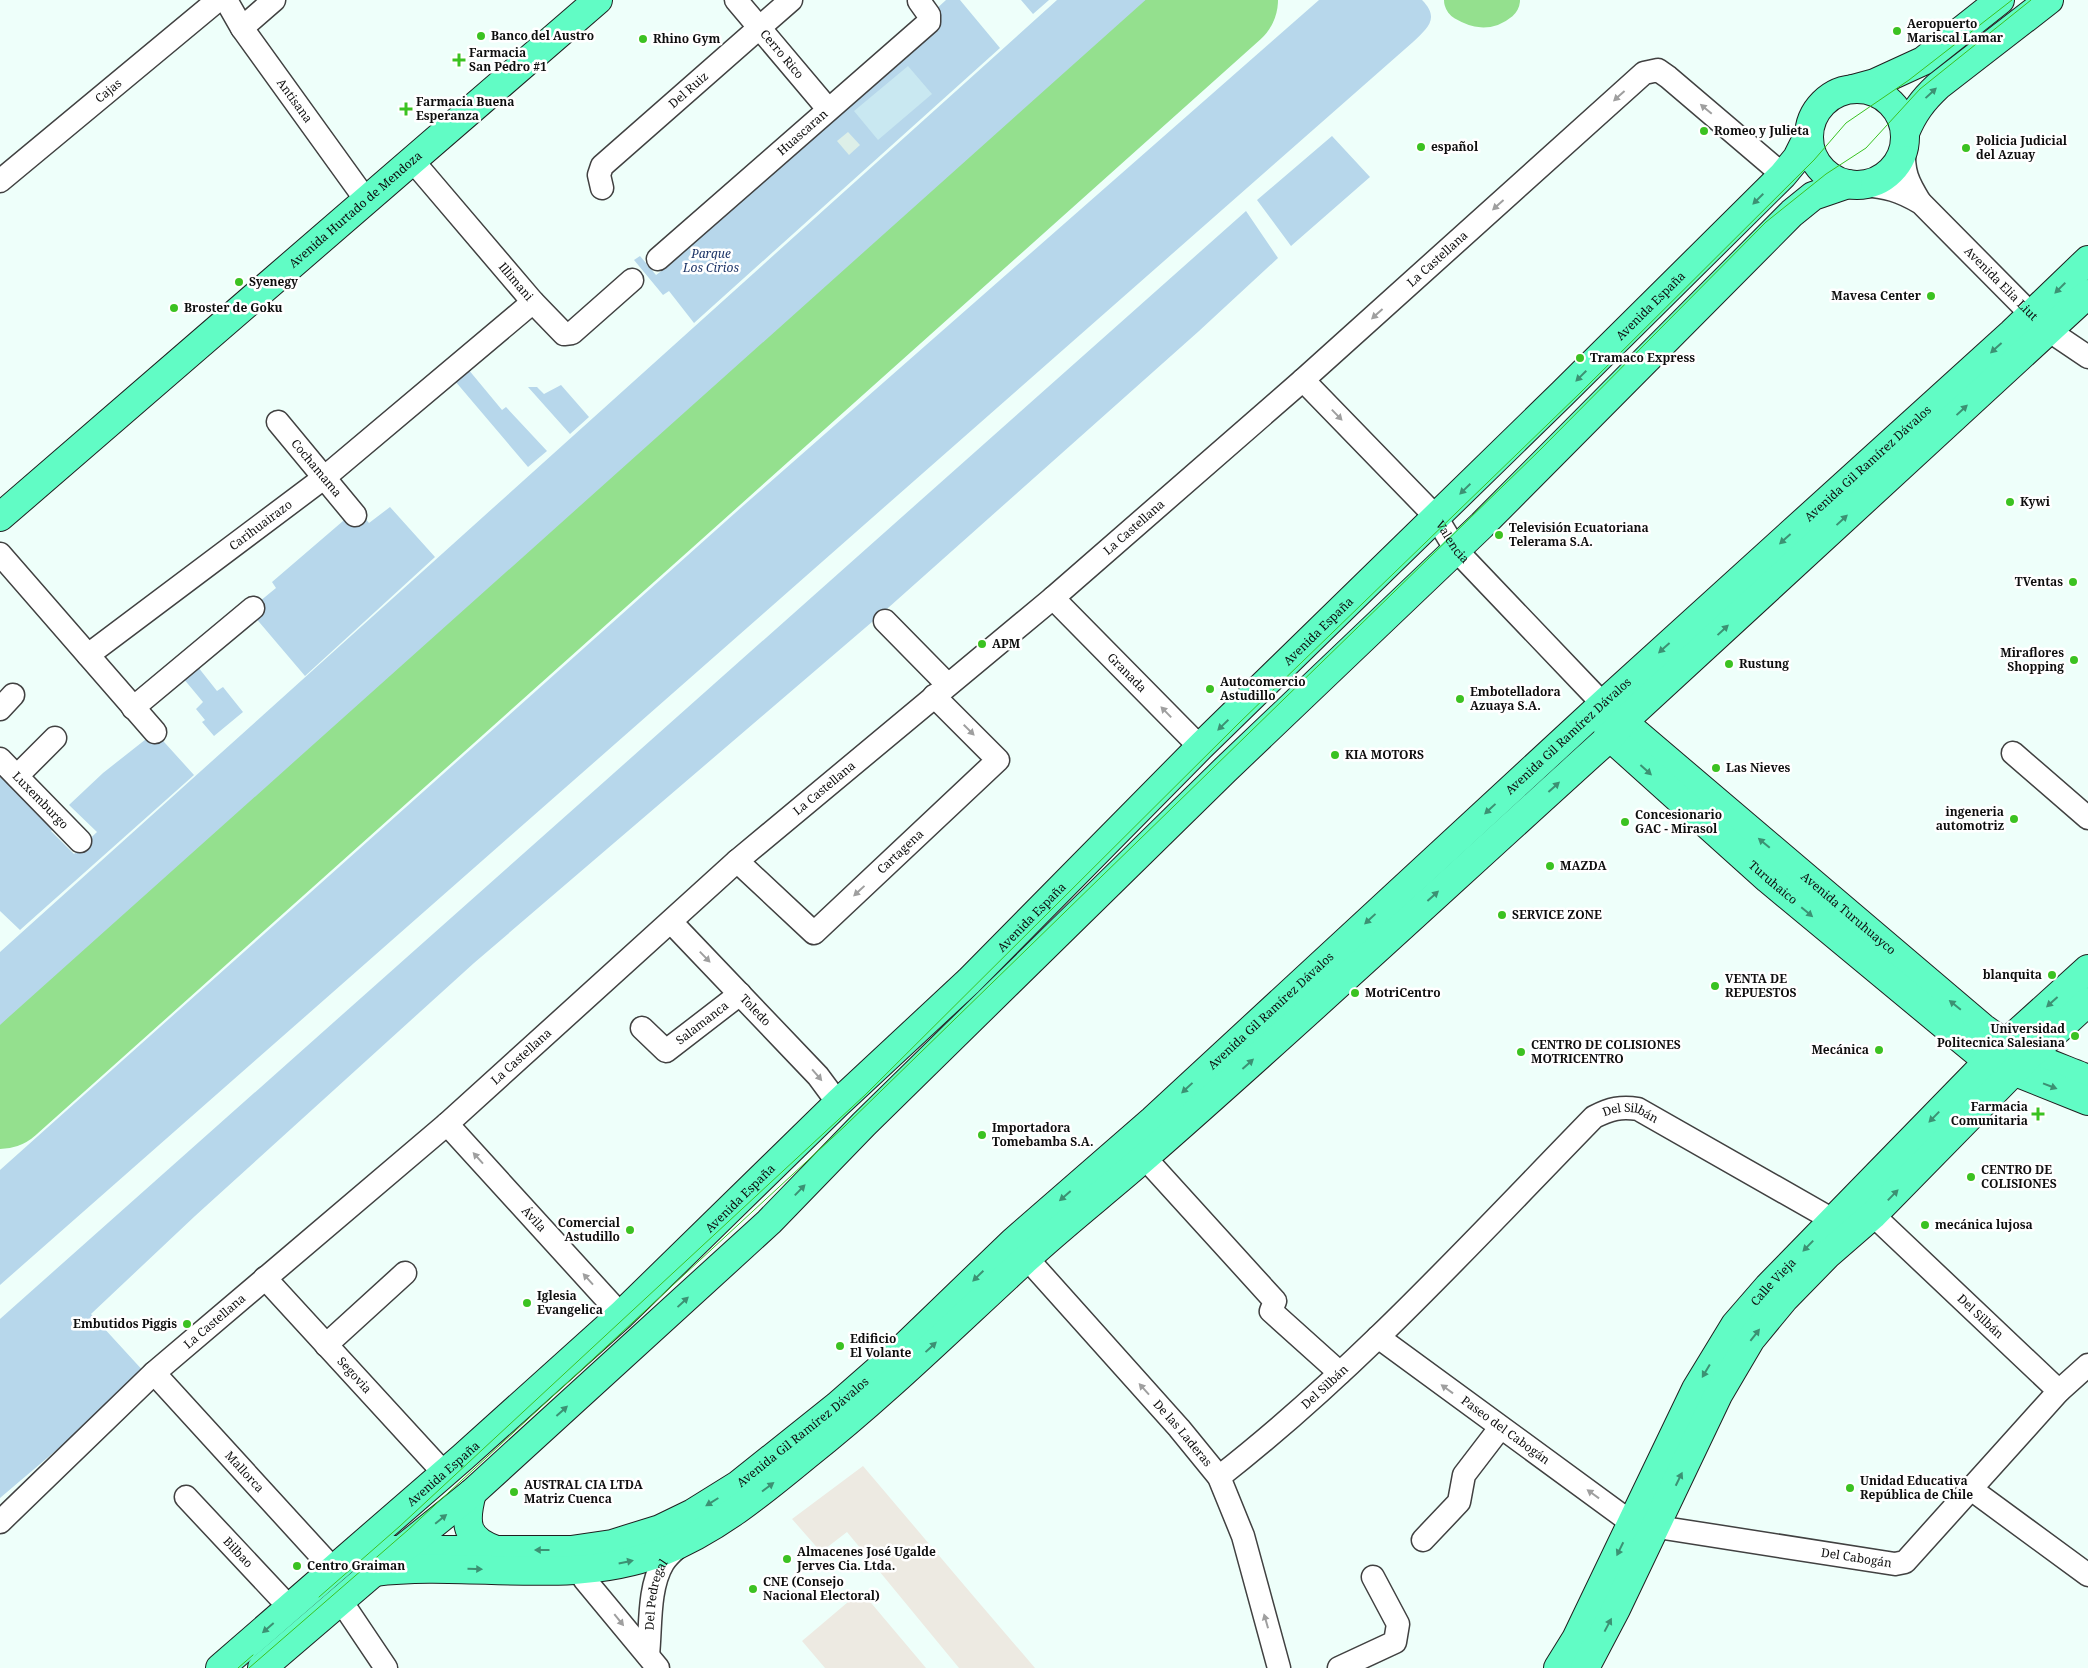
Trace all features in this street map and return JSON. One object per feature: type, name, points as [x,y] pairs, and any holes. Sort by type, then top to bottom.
[{"type":"main road","name":"Avenida Hurtado de Mendoza","points":[[0,517],[598,0]]},
{"type":"main road","points":[[1855,185],[1826,174],[1814,160],[1810,148],[1809,134],[1812,119],[1820,106],[1831,97],[1875,83],[1923,61],[2000,0]]},
{"type":"main road","points":[[262,1668],[374,1572],[472,1493],[769,1222],[864,1124],[1110,883],[1456,550],[1589,419],[1792,213],[1813,196],[1877,181],[1889,172],[1899,161],[1911,117],[1922,102],[1933,91],[2049,0]]},
{"type":"main road","points":[[1845,91],[1859,89],[1884,96],[1898,112],[1905,140]]},
{"type":"main road","name":"Avenida España","points":[[220,1668],[357,1550],[621,1315],[838,1103],[969,981],[1200,747],[1783,175],[1797,158],[1809,134]]},
{"type":"main road","name":"Avenida Gil Ramírez Dávalos","points":[[1020,1250],[1145,1158],[2040,322],[2088,260]]},
{"type":"main road","name":"Avenida Gil Ramírez Dávalos","points":[[2040,322],[2088,294]]},
{"type":"main road","name":"Avenida Gil Ramírez Dávalos","points":[[357,1550],[496,1550],[574,1559],[637,1538],[693,1513],[738,1485],[894,1369],[1020,1250],[1153,1120],[1612,721]]},
{"type":"main road","name":"Avenida Turuhuayco","points":[[1612,721],[1776,870],[1939,993],[1996,1053],[2021,1064],[2088,1101]]},
{"type":"main road","name":"Calle Vieja","points":[[1585,1668],[1616,1609],[1644,1525],[1696,1389],[1735,1325],[1768,1286],[1996,1053],[2088,969]]},
{"type":"main road","name":"Calle Vieja","points":[[1558,1668],[1644,1525],[1751,1339],[1784,1299],[1827,1255],[1873,1215],[2021,1064],[2088,1002]]},
{"type":"main road","name":"Avenida Turuhuayco","points":[[2021,1064],[2088,1079]]},
{"type":"main road","name":"Avenida Gil Ramírez Dávalos","points":[[374,1572],[574,1559],[636,1560],[682,1543],[717,1524],[850,1422],[894,1369]]},
{"type":"main road","points":[[472,1493],[467,1515],[468,1528],[480,1544],[496,1550]]},
{"type":"street","name":"Cajas","points":[[0,181],[218,0]]},
{"type":"street","name":"Antisana","points":[[226,0],[242,28],[366,200]]},
{"type":"street","points":[[242,28],[274,0]]},
{"type":"street","name":"Cerro Rico","points":[[736,0],[828,109]]},
{"type":"street","name":"Del Ruiz","points":[[602,188],[599,175],[602,166],[792,0]]},
{"type":"street","name":"Huascaran","points":[[658,260],[929,22],[929,15],[919,1]]},
{"type":"street","name":"La Castellana","points":[[0,1522],[154,1373],[447,1124],[737,861],[1053,598],[1303,380],[1644,73],[1658,70],[1783,175]]},
{"type":"street","name":"Avenida Elia Liut","points":[[1905,140],[1904,166],[1907,181],[1921,203],[2040,322],[2088,357]]},
{"type":"street","name":"Illimani","points":[[412,160],[533,302],[562,333],[568,335],[632,280]]},
{"type":"street","name":"Avenida Elia Liut","points":[[1855,185],[1887,187],[1902,192],[1921,203]]},
{"type":"street","name":"Carihuairazo","points":[[88,655],[325,477],[533,302]]},
{"type":"street","name":"Valencia","points":[[1303,380],[1436,517],[1456,550],[1612,721]]},
{"type":"street","name":"Cochamama","points":[[278,422],[355,515]]},
{"type":"street","points":[[0,554],[154,732]]},
{"type":"street","name":"Granada","points":[[1053,598],[1200,747]]},
{"type":"street","points":[[133,708],[253,608]]},
{"type":"street","points":[[885,621],[941,690]]},
{"type":"street","name":"Cartagena","points":[[737,861],[814,933],[998,760],[941,690]]},
{"type":"street","points":[[17,776],[55,738]]},
{"type":"street","points":[[2013,753],[2088,818]]},
{"type":"street","name":"Luxemburgo","points":[[0,759],[80,841]]},
{"type":"street","name":"Toledo","points":[[671,922],[818,1076],[838,1103]]},
{"type":"street","name":"Salamanca","points":[[642,1028],[666,1051],[740,994]]},
{"type":"street","name":"Del Silbán","points":[[1219,1477],[1340,1373],[1378,1337],[1594,1117],[1608,1110],[1623,1106],[1638,1109],[1834,1220]]},
{"type":"street","name":"Ávila","points":[[447,1124],[621,1315]]},
{"type":"street","points":[[1145,1158],[1275,1301],[1271,1311],[1340,1373]]},
{"type":"street","points":[[1834,1220],[1843,1220],[1863,1214],[1873,1215]]},
{"type":"street","name":"Del Silbán","points":[[1873,1215],[2059,1391]]},
{"type":"street","name":"De las Laderas","points":[[1020,1250],[1179,1428],[1219,1477],[1243,1536],[1279,1668]]},
{"type":"street","points":[[326,1345],[405,1273]]},
{"type":"street","name":"Segovia","points":[[265,1278],[444,1473]]},
{"type":"street","name":"Paseo del Cabogán","points":[[1378,1337],[1500,1428],[1644,1525]]},
{"type":"street","name":"Del Cabogán","points":[[1644,1525],[1900,1564],[2059,1391],[2088,1365]]},
{"type":"street","name":"Mallorca","points":[[154,1373],[334,1570]]},
{"type":"street","points":[[1423,1540],[1459,1502],[1464,1475],[1500,1428]]},
{"type":"street","points":[[1971,1488],[2088,1575]]},
{"type":"street","name":"Bilbao","points":[[186,1497],[290,1608]]},
{"type":"street","name":"Del Pedregal","points":[[653,1662],[653,1598],[659,1574],[668,1556],[682,1543]]},
{"type":"street","name":"Del Pedregal","points":[[574,1559],[596,1594],[653,1662]]},
{"type":"street","points":[[1339,1668],[1395,1642],[1398,1624],[1373,1577]]},
{"type":"street","points":[[341,1601],[386,1668]]},
{"type":"shaded area","points":[[908,66],[932,94],[878,140],[854,111]]},
{"type":"shaded area","points":[[848,132],[860,145],[849,155],[837,141]]},
{"type":"shaded area","points":[[863,1466],[1035,1668],[959,1668],[847,1532],[821,1552],[792,1519]]},
{"type":"shaded area","points":[[861,1591],[926,1668],[825,1668],[802,1641]]},
{"type":"green space","name":"Parque Los Cirios","points":[[946,0],[960,0],[1000,48],[694,323],[669,291],[663,295],[634,260],[640,256],[656,275],[671,264],[670,253]]},
{"type":"green space","points":[[1021,0],[1049,0],[1033,14]]},
{"type":"green space","points":[[1057,0],[1153,0],[0,1032],[0,952]]},
{"type":"green space","points":[[1319,0],[1422,0],[1430,12],[1431,18],[1427,27],[1413,42],[0,1285],[0,1170],[744,505]]},
{"type":"green space","points":[[1332,136],[1370,177],[1291,246],[1257,200]]},
{"type":"green space","points":[[1246,211],[1278,258],[1199,331],[879,616],[474,963],[195,1216],[91,1314],[146,1374],[0,1498],[0,1319]]},
{"type":"green space","points":[[468,369],[502,410],[506,407],[547,451],[528,467],[455,381]]},
{"type":"green space","points":[[561,385],[589,417],[570,434],[528,387],[537,387],[544,394]]},
{"type":"green space","points":[[390,507],[435,557],[305,676],[249,610],[276,588],[272,582],[357,509],[369,523]]},
{"type":"green space","points":[[198,667],[217,691],[223,687],[243,712],[214,736],[202,722],[205,720],[196,709],[203,702],[183,678]]},
{"type":"green space","points":[[155,732],[194,775],[20,930],[0,911],[0,772],[56,826],[51,831],[74,854],[97,832],[69,805],[103,773]]},
{"type":"taxiway","points":[[1465,0],[1482,6],[1490,5],[1499,0]]},
{"type":"runway","points":[[0,1096],[1225,0]]},
{"type":"tram line","points":[[319,1597],[400,1526],[865,1095],[1239,723],[1579,394],[1814,160],[1846,123],[1909,80],[2012,0]]},
{"type":"tram line","points":[[249,1668],[408,1530],[845,1126],[1540,450],[1766,222],[1826,174],[1866,148],[1920,89],[2031,0]]},
{"type":"tram line","points":[[238,1668],[253,1655]]},
{"type":"place","name":"Aeropuerto Mariscal Lamar","points":[[1897,31]]},
{"type":"place","name":"Banco del Austro","points":[[481,36]]},
{"type":"place","name":"Rhino Gym","points":[[643,39]]},
{"type":"place","name":"Farmacia San Pedro #1","points":[[459,60]]},
{"type":"place","name":"Farmacia Buena Esperanza","points":[[406,109]]},
{"type":"place","name":"Romeo y Julieta","points":[[1704,131]]},
{"type":"place","name":"español","points":[[1421,147]]},
{"type":"place","name":"Policia Judicial del Azuay","points":[[1966,148]]},
{"type":"place","name":"Syenegy","points":[[239,282]]},
{"type":"place","name":"Mavesa Center","points":[[1931,296]]},
{"type":"place","name":"Broster de Goku","points":[[174,308]]},
{"type":"place","name":"Tramaco Express","points":[[1580,358]]},
{"type":"place","name":"Kywi","points":[[2010,502]]},
{"type":"place","name":"Televisión Ecuatoriana Telerama S.A.","points":[[1499,535]]},
{"type":"place","name":"TVentas","points":[[2073,582]]},
{"type":"place","name":"APM","points":[[982,644]]},
{"type":"place","name":"Miraflores Shopping","points":[[2074,660]]},
{"type":"place","name":"Rustung","points":[[1729,664]]},
{"type":"place","name":"Autocomercio Astudillo","points":[[1210,689]]},
{"type":"place","name":"Embotelladora Azuaya S.A.","points":[[1460,699]]},
{"type":"place","name":"KIA MOTORS","points":[[1335,755]]},
{"type":"place","name":"Las Nieves","points":[[1716,768]]},
{"type":"place","name":"ingeneria automotriz","points":[[2014,819]]},
{"type":"place","name":"Concesionario GAC - Mirasol","points":[[1625,822]]},
{"type":"place","name":"MAZDA","points":[[1550,866]]},
{"type":"place","name":"SERVICE ZONE","points":[[1502,915]]},
{"type":"place","name":"blanquita","points":[[2052,975]]},
{"type":"place","name":"VENTA DE REPUESTOS","points":[[1715,986]]},
{"type":"place","name":"MotriCentro","points":[[1355,993]]},
{"type":"place","name":"Universidad Politecnica Salesiana","points":[[2075,1036]]},
{"type":"place","name":"Mecánica","points":[[1879,1050]]},
{"type":"place","name":"CENTRO DE COLISIONES MOTRICENTRO","points":[[1521,1052]]},
{"type":"place","name":"Farmacia Comunitaria","points":[[2038,1114]]},
{"type":"place","name":"Importadora Tomebamba S.A.","points":[[982,1135]]},
{"type":"place","name":"CENTRO DE COLISIONES","points":[[1971,1177]]},
{"type":"place","name":"mecánica lujosa","points":[[1925,1225]]},
{"type":"place","name":"Comercial Astudillo","points":[[630,1230]]},
{"type":"place","name":"Iglesia Evangelica","points":[[527,1303]]},
{"type":"place","name":"Embutidos Piggis","points":[[187,1324]]},
{"type":"place","name":"Edificio El Volante","points":[[840,1346]]},
{"type":"place","name":"Unidad Educativa República de Chile","points":[[1850,1488]]},
{"type":"place","name":"AUSTRAL CIA LTDA Matriz Cuenca","points":[[514,1492]]},
{"type":"place","name":"Almacenes José Ugalde Jerves Cia. Ltda.","points":[[787,1559]]},
{"type":"place","name":"Centro Graiman","points":[[297,1566]]},
{"type":"place","name":"CNE (Consejo Nacional Electoral)","points":[[753,1589]]}]
